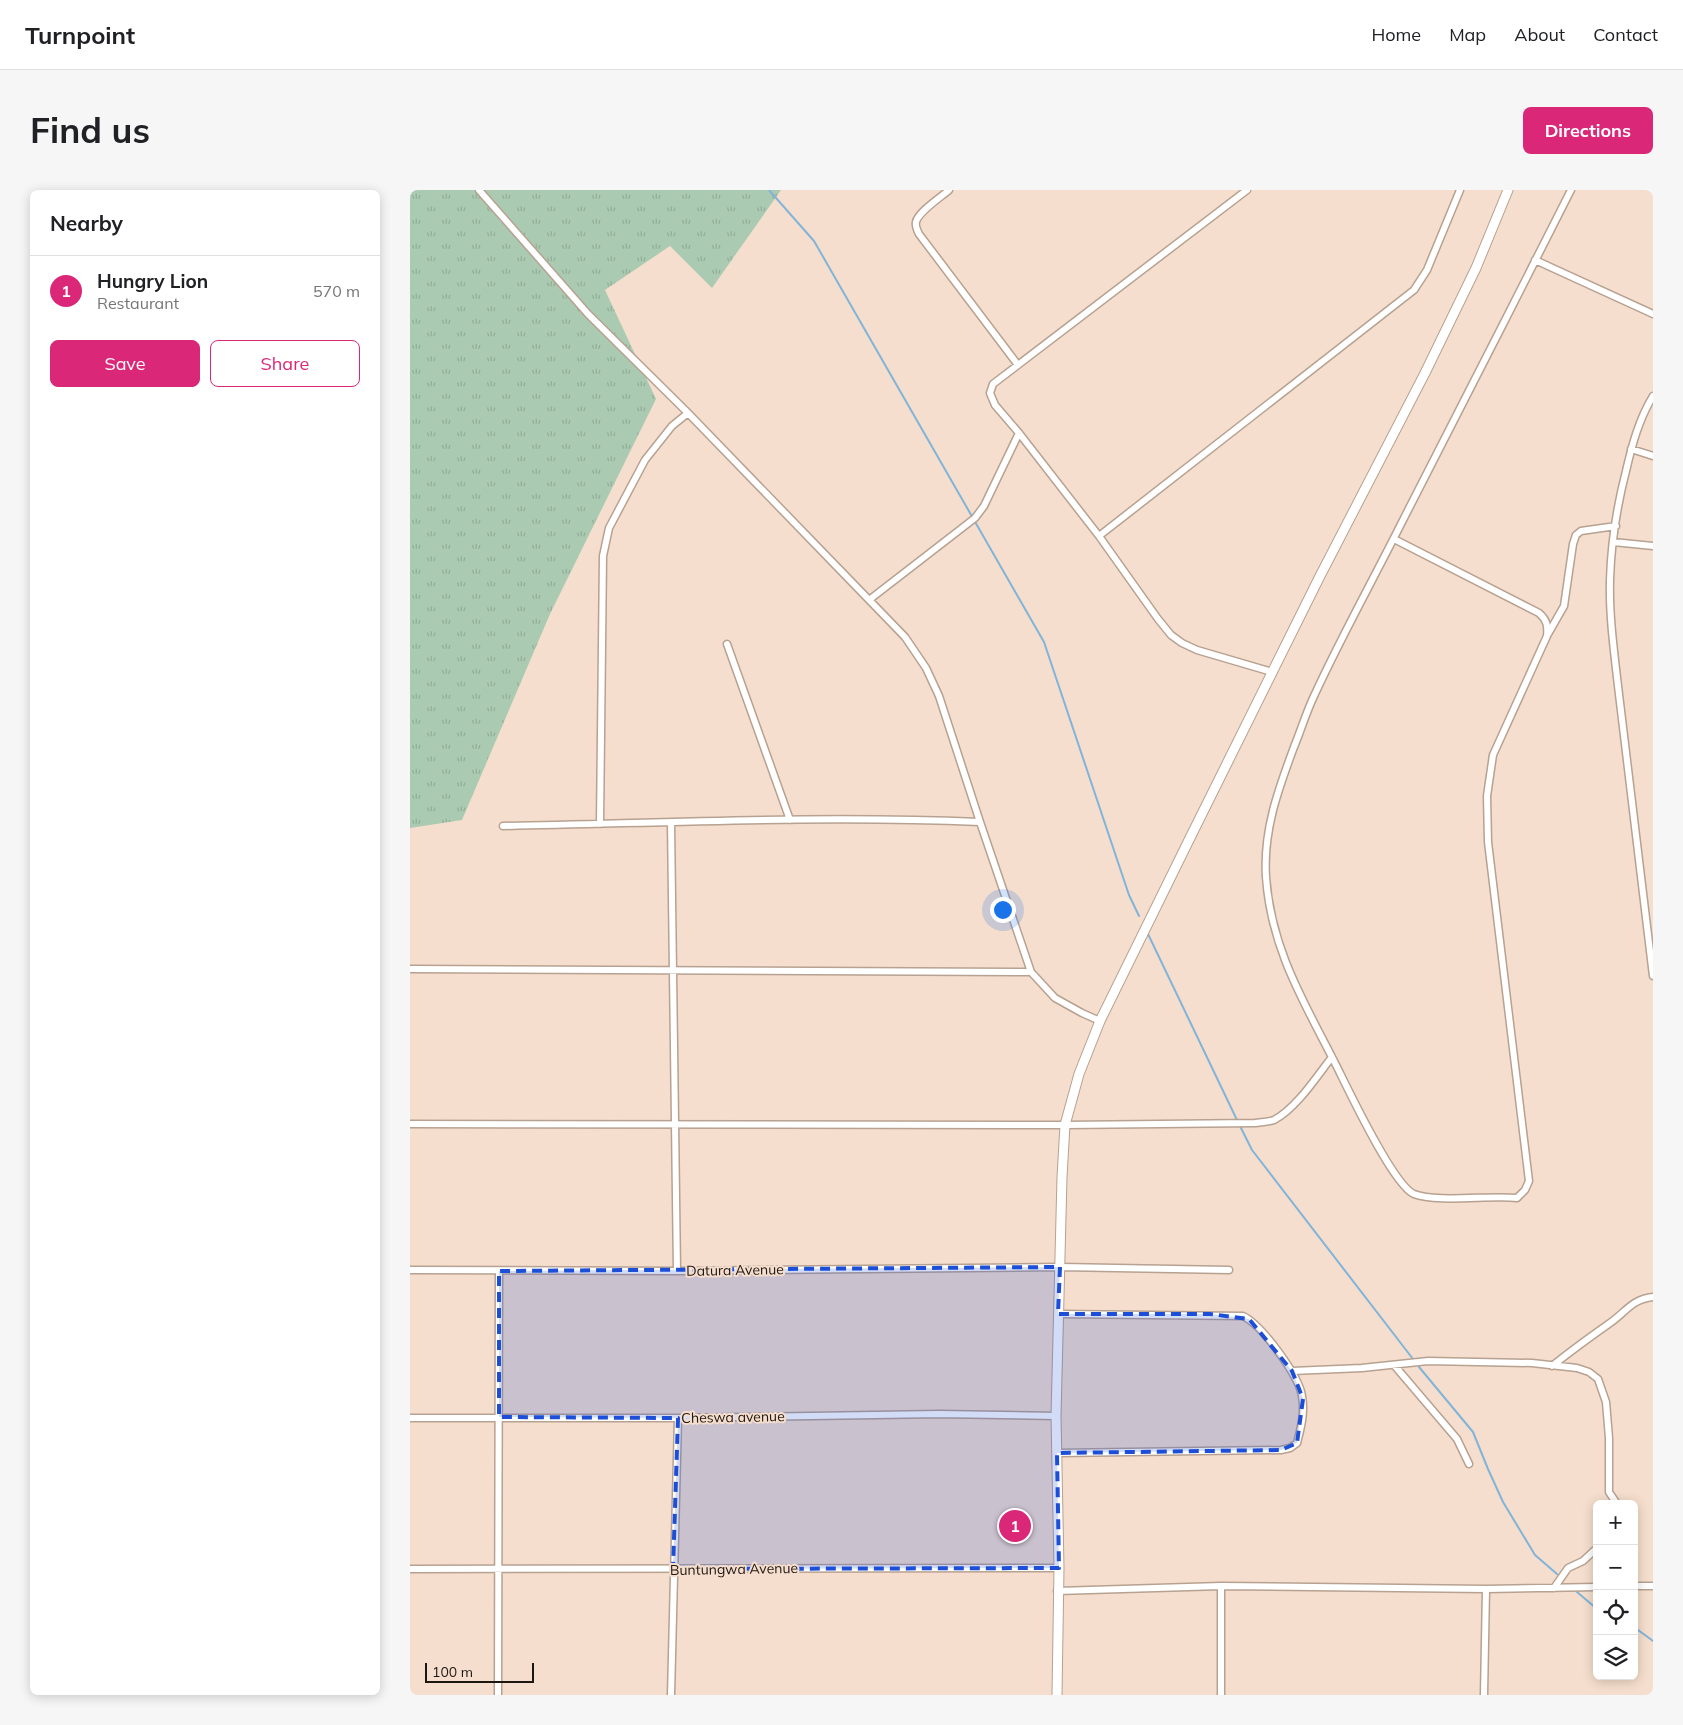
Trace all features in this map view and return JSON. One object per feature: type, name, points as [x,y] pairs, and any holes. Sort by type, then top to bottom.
[{"type":"main road","points":[[1058,1695],[1057,1591],[1059,1568],[1056,1416],[1062,1177],[1065,1125],[1079,1074],[1100,1020],[1272,672],[1425,373],[1476,268],[1508,190]]},
{"type":"street","points":[[479,190],[588,314],[688,413],[905,637],[926,668],[939,696],[1031,972],[1055,998],[1082,1013],[1100,1020]]},
{"type":"street","points":[[949,190],[919,215],[916,227],[919,234],[1018,365]]},
{"type":"street","points":[[1247,190],[993,384],[990,392],[995,405],[1099,536],[1171,635],[1197,650],[1272,672]]},
{"type":"street","points":[[1099,536],[1414,290],[1427,270],[1460,190]]},
{"type":"street","points":[[1571,190],[1313,698],[1278,791],[1269,827],[1266,877],[1272,922],[1282,955],[1297,989],[1388,1164],[1410,1193],[1438,1198],[1517,1198],[1525,1190],[1529,1181],[1488,842],[1487,796],[1493,755],[1547,636],[1564,606],[1576,535],[1581,531],[1616,526]]},
{"type":"street","points":[[1535,260],[1653,314]]},
{"type":"street","points":[[1653,396],[1639,424],[1631,449],[1621,492],[1613,542],[1610,580],[1614,642],[1653,976]]},
{"type":"street","points":[[600,824],[603,556],[610,528],[645,460],[672,426],[688,413]]},
{"type":"street","points":[[869,600],[975,518],[984,506],[1019,433]]},
{"type":"street","points":[[1631,449],[1653,456]]},
{"type":"street","points":[[1394,539],[1539,613],[1547,622],[1547,636]]},
{"type":"street","points":[[1613,542],[1653,546]]},
{"type":"street","points":[[727,644],[790,820]]},
{"type":"street","points":[[503,826],[790,820],[980,822]]},
{"type":"street","points":[[671,823],[677,1271]]},
{"type":"street","points":[[410,969],[1031,972]]},
{"type":"street","points":[[410,1124],[1244,1124],[1269,1122],[1280,1116],[1294,1104],[1332,1057]]},
{"type":"street","name":"Datura Avenue","points":[[410,1270],[677,1271],[1060,1267],[1229,1270]]},
{"type":"street","points":[[498,1695],[499,1271]]},
{"type":"street","points":[[1552,1366],[1596,1331],[1610,1323],[1632,1304],[1642,1299],[1653,1297]]},
{"type":"street","points":[[1057,1454],[1280,1450],[1290,1448],[1297,1442],[1303,1415],[1302,1393],[1292,1371],[1261,1330],[1249,1318],[1210,1314],[1058,1314]]},
{"type":"street","points":[[1292,1371],[1317,1371],[1428,1361],[1509,1362],[1577,1368],[1590,1372],[1598,1379],[1608,1410],[1609,1492],[1615,1500]]},
{"type":"street","points":[[1394,1365],[1457,1439],[1469,1464]]},
{"type":"street","name":"Cheswa avenue","points":[[410,1418],[678,1418],[939,1414],[1056,1416]]},
{"type":"street","points":[[671,1695],[678,1418]]},
{"type":"street","points":[[1554,1588],[1568,1568],[1583,1561],[1593,1552]]},
{"type":"street","name":"Buntungwa Avenue","points":[[410,1569],[1059,1568]]},
{"type":"street","points":[[1057,1591],[1221,1586],[1486,1589],[1593,1587]]},
{"type":"street","points":[[1221,1586],[1221,1695]]},
{"type":"street","points":[[1638,1586],[1653,1586]]},
{"type":"street","points":[[1484,1695],[1486,1589]]},
{"type":"highlighted area","points":[[1060,1267],[1058,1314],[1210,1314],[1249,1319],[1292,1371],[1303,1399],[1297,1443],[1281,1450],[1057,1453],[1059,1568],[673,1569],[678,1418],[499,1417],[499,1271]]},
{"type":"green space","points":[[410,190],[781,190],[712,288],[670,246],[605,290],[656,399],[550,614],[462,820],[410,828]]},
{"type":"waterway","points":[[769,190],[814,241],[1044,642],[1129,895],[1139,916]]},
{"type":"waterway","points":[[1148,934],[1237,1120]]},
{"type":"waterway","points":[[1239,1124],[1252,1150],[1413,1359]]},
{"type":"waterway","points":[[1419,1367],[1473,1432],[1503,1502],[1535,1555],[1557,1574]]},
{"type":"waterway","points":[[1577,1592],[1593,1606]]},
{"type":"waterway","points":[[1638,1630],[1653,1641]]},
{"type":"place","name":"Hungry Lion","points":[[1015,1526]]}]
